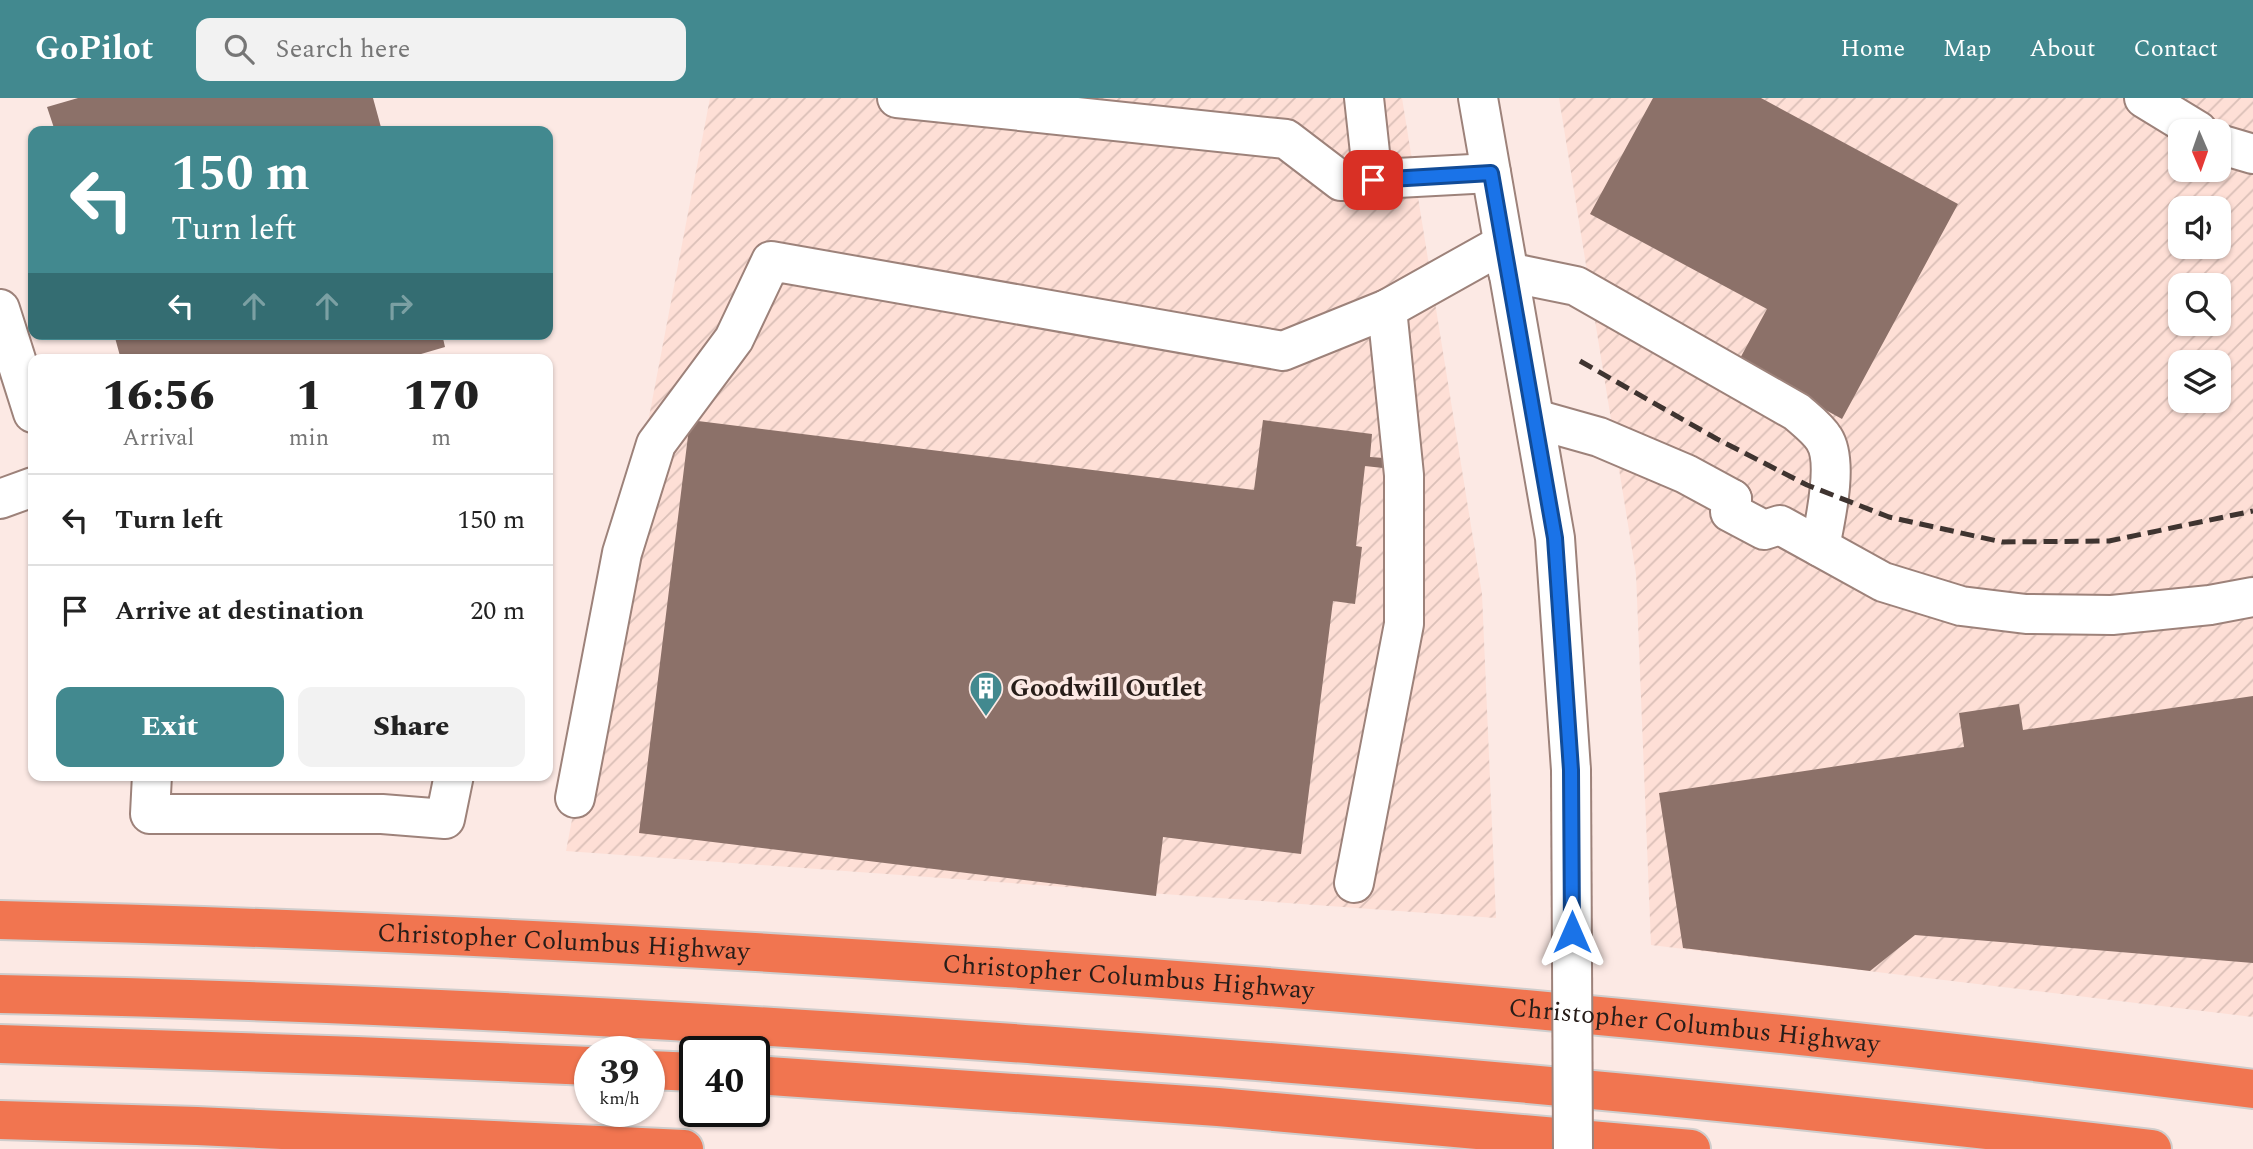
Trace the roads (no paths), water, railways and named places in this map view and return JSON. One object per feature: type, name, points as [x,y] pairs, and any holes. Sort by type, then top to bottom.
[{"type":"highway","name":"Christopher Columbus Highway","points":[[0,920],[484,937],[709,948],[1317,990],[1784,1032],[2253,1089]]},
{"type":"highway","points":[[0,994],[280,1002],[829,1030],[1249,1060],[1636,1093],[2152,1149]]},
{"type":"highway","points":[[0,1044],[574,1065]]},
{"type":"highway","points":[[770,1076],[1259,1111],[1690,1149]]},
{"type":"highway","points":[[0,1120],[197,1125],[684,1149]]},
{"type":"street","points":[[897,98],[1286,139],[1341,181],[1491,173]]},
{"type":"street","points":[[1364,98],[1373,180]]},
{"type":"street","points":[[1478,98],[1555,538],[1571,770],[1573,1149]]},
{"type":"street","points":[[2144,98],[2178,119]]},
{"type":"street","points":[[2231,148],[2253,154]]},
{"type":"street","points":[[575,798],[622,552],[656,444],[734,339],[771,261],[1283,351],[1506,258],[1576,286],[1797,412],[1825,440],[1829,456],[1831,482],[1820,547]]},
{"type":"street","points":[[0,309],[28,397]]},
{"type":"street","points":[[1354,883],[1404,624],[1404,475],[1387,309]]},
{"type":"street","points":[[1535,419],[1599,437],[1686,474],[1732,499],[1730,512],[1764,530],[1780,524],[1883,582],[1961,606],[2026,614],[2112,615],[2210,605],[2253,597]]},
{"type":"street","points":[[0,499],[28,489]]},
{"type":"street","points":[[152,781],[150,814],[383,814],[445,819],[453,781]]},
{"type":"railway","points":[[1580,361],[1717,439],[1807,485],[1889,517],[2002,542],[2109,541],[2253,511]]},
{"type":"place","name":"Goodwill Outlet","points":[[986,718]]}]
